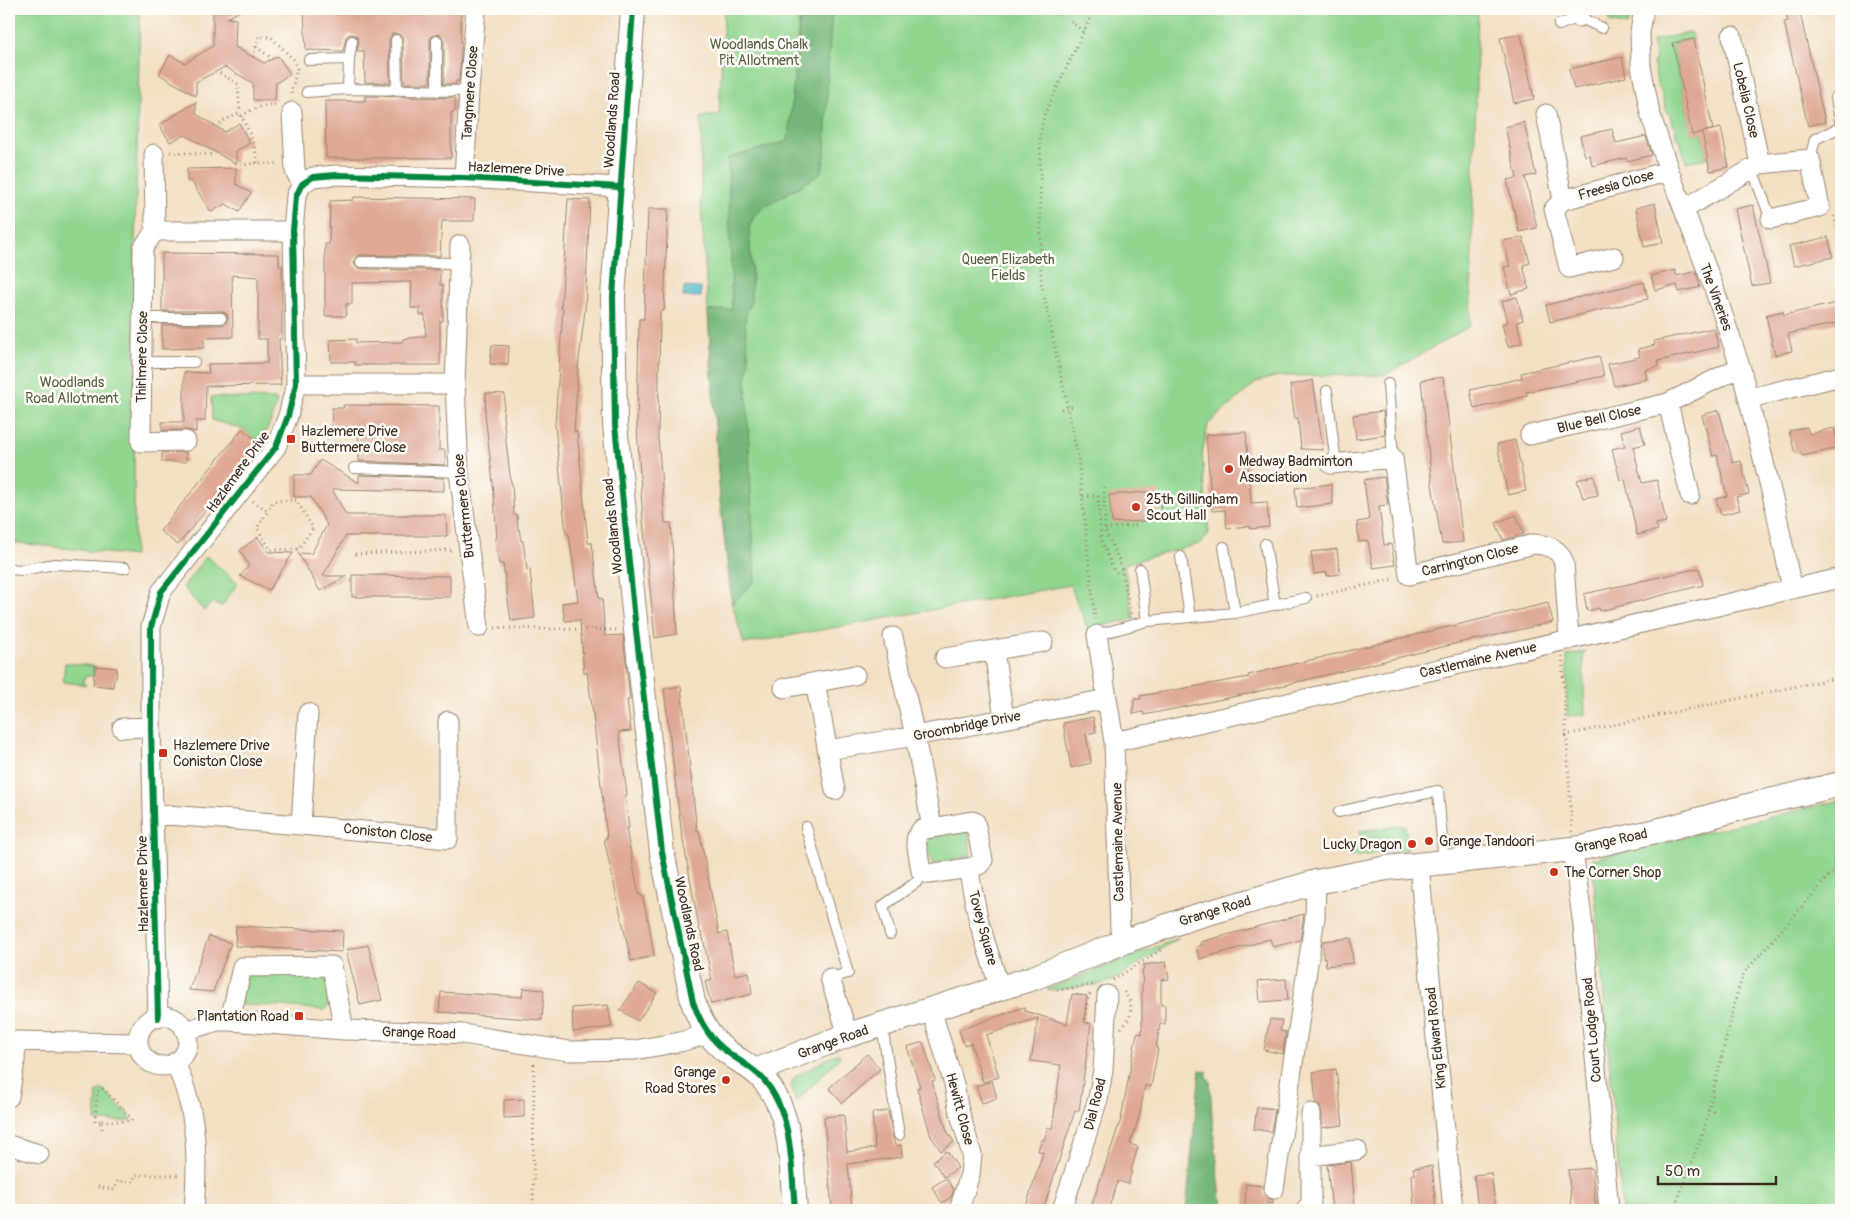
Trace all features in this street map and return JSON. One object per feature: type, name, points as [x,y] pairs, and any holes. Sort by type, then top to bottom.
[{"type":"street","name":"Tangmere Close","points":[[464,178],[476,9]]},
{"type":"street","name":"Woodlands Road","points":[[633,9],[619,187],[613,297],[614,410],[636,630],[665,870],[693,1002],[708,1034]]},
{"type":"street","name":"The Vineries","points":[[1644,9],[1640,32],[1641,66],[1650,113],[1669,171],[1714,288],[1750,398],[1792,589]]},
{"type":"street","name":"Lobelia Close","points":[[1732,36],[1756,166]]},
{"type":"street","points":[[290,109],[294,163],[297,178],[302,184]]},
{"type":"street","name":"Freesia Close","points":[[1546,114],[1563,200]]},
{"type":"street","points":[[154,154],[155,231],[293,231]]},
{"type":"street","name":"Lobelia Close","points":[[1771,219],[1820,207],[1810,159]]},
{"type":"street","points":[[1683,208],[1756,166],[1810,159]]},
{"type":"street","name":"Freesia Close","points":[[1614,257],[1569,268],[1554,209],[1563,200],[1669,171]]},
{"type":"street","name":"Hazlemere Drive","points":[[158,1018],[150,636],[153,619],[162,592],[276,447],[288,416],[296,384],[293,231],[296,196],[302,184],[314,177],[336,176],[464,178],[619,187]]},
{"type":"street","name":"Thirlmere Close","points":[[155,231],[143,248],[141,442],[186,441]]},
{"type":"street","name":"Buttermere Close","points":[[460,254],[455,384],[459,472],[479,627]]},
{"type":"street","name":"Blue Bell Close","points":[[1530,435],[1668,403],[1732,371],[1741,369]]},
{"type":"street","points":[[1750,398],[1841,376]]},
{"type":"street","points":[[296,384],[455,384]]},
{"type":"street","points":[[1668,403],[1690,495]]},
{"type":"street","points":[[1334,464],[1393,458]]},
{"type":"street","name":"Carrington Close","points":[[1393,458],[1409,575],[1534,544],[1549,545],[1562,556],[1564,563],[1565,641]]},
{"type":"street","name":"Castlemaine Avenue","points":[[1114,742],[1841,578]]},
{"type":"street","name":"Castlemaine Avenue","points":[[1097,635],[1114,742],[1120,930],[1123,942]]},
{"type":"street","points":[[893,637],[915,736],[932,828]]},
{"type":"street","points":[[945,658],[1043,642]]},
{"type":"street","points":[[994,650],[1004,718]]},
{"type":"street","points":[[784,688],[855,675]]},
{"type":"street","points":[[815,682],[835,790]]},
{"type":"street","name":"Groombridge Drive","points":[[827,750],[915,736],[1107,699]]},
{"type":"street","points":[[301,825],[308,713]]},
{"type":"street","name":"Coniston Close","points":[[154,814],[448,839],[448,721]]},
{"type":"street","points":[[122,728],[151,727]]},
{"type":"street","name":"Grange Road","points":[[755,1071],[848,1035],[1033,978],[1197,915],[1316,882],[1387,868],[1444,864],[1573,850],[1669,828],[1748,806],[1841,784]]},
{"type":"street","points":[[975,822],[983,859],[979,865],[929,874],[921,871],[917,836],[921,830],[932,828],[975,822]]},
{"type":"street","name":"Court Lodge Road","points":[[1573,850],[1583,926],[1609,1210]]},
{"type":"street","name":"King Edward Road","points":[[1419,866],[1453,1210]]},
{"type":"street","name":"Tovey Square","points":[[968,868],[980,922],[1000,989]]},
{"type":"street","points":[[1274,1189],[1315,917],[1316,882]]},
{"type":"street","points":[[230,1021],[242,967],[332,966],[344,1030]]},
{"type":"street","points":[[830,978],[848,1035]]},
{"type":"street","name":"Dial Road","points":[[1062,1210],[1098,1100],[1111,988]]},
{"type":"street","name":"Hewitt Close","points":[[930,1010],[954,1084],[958,1107],[972,1155],[970,1174],[959,1210]]},
{"type":"street","points":[[158,1018],[173,1019],[180,1024],[185,1031],[188,1043],[181,1059],[162,1066],[152,1064],[144,1057],[138,1043],[142,1026],[158,1018]]},
{"type":"street","name":"Grange Road","points":[[185,1031],[218,1021],[230,1021],[344,1030],[444,1033],[569,1051],[635,1050],[680,1042],[708,1034]]},
{"type":"street","points":[[708,1034],[722,1048],[755,1071],[772,1092],[784,1117],[788,1135],[795,1210]]},
{"type":"street","points":[[9,1097],[15,1061],[12,1041],[138,1043]]},
{"type":"street","points":[[175,1062],[191,1112],[196,1174],[194,1210]]},
{"type":"street","points":[[1306,1210],[1311,1202],[1311,1113]]},
{"type":"street","points":[[9,1145],[39,1154]]},
{"type":"street","points":[[1310,1156],[1357,1150]]},
{"type":"lane","points":[[1559,25],[1577,13],[1602,28]]},
{"type":"lane","points":[[396,40],[397,90]]},
{"type":"lane","points":[[348,89],[349,58],[352,41]]},
{"type":"lane","points":[[437,41],[437,91]]},
{"type":"lane","points":[[308,60],[349,58]]},
{"type":"lane","points":[[307,92],[348,89],[469,91]]},
{"type":"lane","points":[[1810,159],[1815,139],[1841,127],[1836,97]]},
{"type":"lane","name":"Lobelia Close","points":[[1756,166],[1771,219]]},
{"type":"lane","points":[[361,262],[460,254]]},
{"type":"lane","points":[[142,318],[221,318]]},
{"type":"lane","points":[[141,362],[194,362]]},
{"type":"lane","points":[[1388,384],[1393,458]]},
{"type":"lane","points":[[1327,391],[1334,464]]},
{"type":"lane","points":[[354,468],[459,472]]},
{"type":"lane","points":[[1265,544],[1275,604]]},
{"type":"lane","points":[[1224,547],[1235,613]]},
{"type":"lane","points":[[1181,557],[1190,618]]},
{"type":"lane","points":[[9,569],[21,570],[55,564],[126,568]]},
{"type":"lane","points":[[1140,569],[1147,621]]},
{"type":"lane","points":[[1097,635],[1147,621],[1235,613],[1306,598]]},
{"type":"lane","points":[[1339,812],[1368,804],[1438,791],[1444,864]]},
{"type":"lane","points":[[806,827],[848,973],[830,978]]},
{"type":"lane","points":[[890,934],[883,906],[918,881],[921,871]]},
{"type":"lane","points":[[882,1025],[899,1135]]},
{"type":"path","points":[[1094,10],[1045,113],[1040,134],[1041,282],[1078,457],[1097,635]]},
{"type":"path","points":[[1071,21],[1083,32]]},
{"type":"path","points":[[216,127],[225,120],[254,108],[268,105],[290,109],[297,69],[294,60],[271,37],[259,36],[253,57]]},
{"type":"path","points":[[256,47],[273,59]]},
{"type":"path","points":[[220,73],[238,84],[241,115],[253,141],[258,163]]},
{"type":"path","points":[[153,174],[165,160],[165,152],[214,156]]},
{"type":"path","points":[[236,162],[244,165],[294,163]]},
{"type":"path","points":[[1834,216],[1841,242]]},
{"type":"path","points":[[1061,409],[1074,406]]},
{"type":"path","points":[[1104,487],[1105,529],[1120,562],[1133,625]]},
{"type":"path","points":[[240,493],[268,511]]},
{"type":"path","points":[[1082,496],[1098,496],[1101,539],[1114,571],[1121,572]]},
{"type":"path","points":[[296,500],[313,528],[298,549],[271,550],[257,528],[268,511],[273,501],[296,500]]},
{"type":"path","points":[[1105,529],[1137,526]]},
{"type":"path","points":[[355,554],[469,549]]},
{"type":"path","points":[[1306,598],[1409,575]]},
{"type":"path","points":[[479,627],[636,630]]},
{"type":"path","points":[[1565,641],[1565,735],[1573,850]]},
{"type":"path","points":[[1565,735],[1841,677]]},
{"type":"path","points":[[1674,1210],[1704,1129],[1738,990],[1744,973],[1841,862]]},
{"type":"path","points":[[1060,990],[1111,988],[1124,974],[1166,946]]},
{"type":"path","points":[[1122,980],[1124,974]]},
{"type":"path","points":[[532,1210],[534,1046]]},
{"type":"path","points":[[100,1121],[130,1121],[132,1119],[125,1107],[103,1090],[97,1092],[96,1121],[100,1121],[102,1129]]},
{"type":"path","points":[[1708,1110],[1716,1113]]},
{"type":"path","points":[[98,1187],[114,1190],[118,1181],[133,1182],[135,1175],[196,1174]]},
{"type":"green space","name":"Woodlands Road Allotment","points":[[9,9],[140,9],[135,238],[134,556],[9,542]]},
{"type":"green space","name":"Queen Elizabeth Fields","points":[[724,9],[800,9],[794,75],[801,9],[1478,9],[1470,326],[1385,375],[1278,376],[1257,382],[1208,424],[1202,455],[1209,534],[1199,544],[1124,564],[1134,619],[1088,629],[1070,585],[744,644],[732,604],[720,500],[701,203],[701,117],[719,115]]},
{"type":"green space","points":[[801,9],[832,9],[825,156],[822,171],[817,176],[764,207],[754,216],[749,228],[752,276],[751,301],[745,324],[749,362],[746,380],[755,581],[732,604],[720,500],[708,311],[732,309],[728,158],[788,141]]},
{"type":"green space","points":[[1605,9],[1630,9],[1627,26],[1610,22]]},
{"type":"green space","points":[[1690,32],[1694,39],[1673,43],[1692,134],[1702,132],[1707,158],[1686,162],[1679,138],[1677,138],[1674,125],[1672,125],[1669,112],[1667,113],[1660,88],[1658,88],[1653,62],[1656,60],[1652,41]]},
{"type":"green space","points":[[211,397],[275,399],[277,401],[271,421],[260,443],[242,429],[212,420]]},
{"type":"green space","points":[[206,556],[238,583],[221,607],[213,602],[204,611],[183,587]]},
{"type":"green space","points":[[1586,651],[1583,655],[1585,715],[1567,716],[1567,656]]},
{"type":"green space","points":[[65,663],[95,666],[94,676],[86,676],[84,678],[83,682],[86,685],[63,682]]},
{"type":"green space","points":[[1841,800],[1841,1210],[1622,1210],[1592,859]]},
{"type":"green space","points":[[1405,825],[1408,850],[1350,857],[1345,843],[1360,841],[1360,831]]},
{"type":"green space","points":[[967,831],[969,834],[971,856],[933,864],[931,862],[927,843],[929,838]]},
{"type":"green space","points":[[1179,938],[1112,981],[1048,991],[1047,989]]},
{"type":"green space","points":[[247,973],[321,974],[329,986],[328,1006],[325,1010],[322,1010],[282,1006],[240,1005]]},
{"type":"green space","points":[[838,1053],[840,1055],[839,1058],[798,1100],[795,1100],[791,1086],[794,1077]]},
{"type":"green space","points":[[1200,1070],[1207,1071],[1207,1079],[1210,1080],[1221,1198],[1227,1210],[1186,1210]]},
{"type":"green space","points":[[103,1089],[132,1119],[130,1121],[95,1121],[97,1092]]},
{"type":"water","points":[[684,287],[701,288],[701,297],[683,297]]},
{"type":"building","points":[[213,9],[244,9],[227,18],[236,19],[235,47],[264,63],[278,56],[290,74],[276,83],[275,100],[253,100],[253,83],[225,67],[196,82],[196,96],[159,74],[170,55],[185,63],[213,46]]},
{"type":"building","points":[[304,9],[461,9],[459,81],[456,81],[456,84],[444,84],[444,41],[441,35],[437,34],[431,37],[430,41],[430,83],[404,83],[403,40],[402,36],[396,33],[392,34],[389,40],[390,83],[365,82],[364,51],[357,51],[359,42],[356,35],[350,34],[346,37],[343,51],[306,50]]},
{"type":"building","points":[[1784,9],[1799,9],[1825,122],[1808,126],[1784,22],[1788,21]]},
{"type":"building","points":[[1521,34],[1534,99],[1514,103],[1500,38]]},
{"type":"building","points":[[1694,39],[1713,130],[1721,128],[1729,167],[1710,171],[1702,132],[1692,135],[1673,43]]},
{"type":"building","points":[[1622,57],[1626,77],[1574,89],[1569,69]]},
{"type":"building","points":[[365,96],[455,98],[455,112],[451,112],[451,158],[326,158],[325,101],[365,101]]},
{"type":"building","points":[[196,102],[196,114],[225,132],[239,123],[250,143],[236,151],[236,164],[185,135],[170,142],[159,125]]},
{"type":"building","points":[[1524,122],[1536,175],[1525,177],[1537,228],[1519,232],[1507,180],[1517,178],[1505,127]]},
{"type":"building","points":[[1612,129],[1616,143],[1646,136],[1652,155],[1627,161],[1626,158],[1592,166],[1590,155],[1585,156],[1580,136]]},
{"type":"building","points":[[236,168],[236,184],[251,193],[239,212],[226,204],[211,212],[191,181],[187,181],[187,169]]},
{"type":"building","points":[[354,197],[475,199],[474,221],[442,221],[440,256],[361,255],[357,256],[354,261],[355,266],[361,269],[440,270],[440,285],[443,285],[443,321],[440,321],[440,365],[355,365],[355,362],[331,362],[330,340],[356,339],[356,343],[403,342],[403,339],[426,336],[425,315],[420,315],[420,308],[411,308],[412,282],[352,283],[352,304],[346,304],[346,316],[325,316],[325,244],[329,244],[330,201],[353,200]]},
{"type":"building","points":[[568,199],[590,200],[585,310],[578,368],[574,432],[577,431],[588,543],[592,543],[599,599],[602,598],[605,636],[623,635],[630,700],[627,700],[631,731],[619,732],[627,795],[625,796],[629,828],[626,829],[639,895],[642,895],[649,924],[654,956],[631,961],[604,839],[607,838],[592,706],[587,672],[584,673],[580,620],[565,621],[562,603],[578,601],[569,534],[566,534],[555,425]]},
{"type":"building","points":[[1655,203],[1663,243],[1644,247],[1636,208]]},
{"type":"building","points":[[1753,205],[1770,283],[1752,286],[1735,209]]},
{"type":"building","points":[[648,209],[668,209],[664,311],[660,311],[658,437],[665,523],[671,523],[677,634],[655,638],[643,521],[637,428],[639,319],[644,319]]},
{"type":"building","points":[[1523,237],[1530,263],[1523,265],[1529,289],[1511,294],[1504,267],[1510,266],[1503,241]]},
{"type":"building","points":[[1828,237],[1833,257],[1794,266],[1789,246]]},
{"type":"building","points":[[162,253],[279,254],[279,266],[282,266],[282,339],[279,339],[281,385],[206,386],[205,421],[196,421],[196,432],[162,430],[162,422],[184,422],[184,372],[209,373],[208,364],[267,363],[267,339],[258,339],[258,277],[232,275],[233,337],[204,338],[204,348],[162,349],[162,325],[221,325],[225,324],[228,318],[227,314],[221,311],[162,311]]},
{"type":"building","points":[[1675,270],[1677,276],[1696,271],[1700,287],[1679,292],[1677,285],[1655,290],[1651,276]]},
{"type":"building","points":[[1644,282],[1648,299],[1550,322],[1546,305]]},
{"type":"building","points":[[1517,297],[1523,320],[1517,322],[1522,343],[1508,347],[1502,324],[1508,322],[1502,301]]},
{"type":"building","points":[[1841,302],[1841,322],[1788,334],[1792,351],[1775,355],[1766,315],[1783,311],[1784,315]]},
{"type":"building","points":[[1714,328],[1719,347],[1658,361],[1659,366],[1645,370],[1647,379],[1614,386],[1608,364],[1640,357],[1638,349],[1655,345],[1654,341]]},
{"type":"building","points":[[492,345],[509,346],[508,365],[490,364]]},
{"type":"building","points":[[1599,356],[1604,376],[1526,392],[1527,396],[1474,409],[1470,390],[1522,378],[1521,373]]},
{"type":"building","points":[[1443,377],[1463,542],[1442,544],[1432,484],[1421,380]]},
{"type":"building","points":[[1313,380],[1323,450],[1301,449],[1298,418],[1295,419],[1290,385]]},
{"type":"building","points":[[486,393],[505,394],[503,416],[512,483],[514,515],[517,515],[518,530],[521,541],[523,541],[527,570],[530,569],[535,618],[511,621],[503,564],[499,564],[495,539],[497,538],[493,483],[485,414]]},
{"type":"building","points":[[343,405],[439,406],[439,450],[445,450],[445,465],[359,461],[358,430],[331,429],[332,408],[344,408]]},
{"type":"building","points":[[1719,410],[1733,463],[1741,461],[1749,494],[1736,497],[1740,510],[1721,515],[1716,499],[1727,496],[1717,455],[1713,456],[1702,415]]},
{"type":"building","points":[[1383,411],[1385,435],[1356,439],[1353,415]]},
{"type":"building","points":[[1640,426],[1645,444],[1633,447],[1642,483],[1657,480],[1666,522],[1656,524],[1658,530],[1637,535],[1625,479],[1620,480],[1612,449],[1625,446],[1621,431]]},
{"type":"building","points":[[1807,427],[1809,434],[1834,428],[1839,448],[1802,456],[1801,452],[1795,453],[1789,431]]},
{"type":"building","points":[[242,429],[260,443],[178,545],[160,531]]},
{"type":"building","name":"Medway Badminton Association","points":[[1246,432],[1251,503],[1267,502],[1269,527],[1250,529],[1250,526],[1227,528],[1225,510],[1212,511],[1206,435]]},
{"type":"building","points":[[1515,440],[1526,491],[1508,495],[1497,444]]},
{"type":"building","points":[[186,452],[186,462],[162,462],[162,453]]},
{"type":"building","points":[[320,460],[359,483],[359,475],[444,478],[444,491],[332,489],[346,515],[446,515],[447,536],[346,536],[323,576],[347,576],[320,591],[298,553],[311,554],[327,525],[311,497],[294,497],[294,475],[311,475]]},
{"type":"building","points":[[1594,476],[1598,495],[1583,498],[1577,480]]},
{"type":"building","points":[[1384,477],[1388,505],[1379,506],[1384,545],[1391,544],[1395,565],[1373,568],[1368,541],[1359,542],[1357,522],[1369,520],[1364,480]]},
{"type":"building","points":[[1331,484],[1333,504],[1297,508],[1295,488]]},
{"type":"building","name":"25th Gillingham Scout Hall","points":[[1159,491],[1162,520],[1112,523],[1109,495]]},
{"type":"building","points":[[1516,515],[1524,534],[1503,540],[1496,523]]},
{"type":"building","points":[[258,537],[268,552],[293,553],[269,590],[240,576],[249,566],[240,550]]},
{"type":"building","points":[[1337,549],[1340,574],[1327,576],[1327,572],[1314,574],[1311,552]]},
{"type":"building","points":[[1699,568],[1703,585],[1600,611],[1599,608],[1587,611],[1584,594]]},
{"type":"building","points":[[352,575],[450,576],[450,597],[352,597]]},
{"type":"building","points":[[1548,603],[1553,622],[1252,693],[1144,715],[1143,712],[1133,714],[1134,699],[1141,699],[1140,696],[1249,677],[1248,675]]},
{"type":"building","points":[[95,666],[117,668],[113,687],[93,685]]},
{"type":"building","points":[[681,686],[697,831],[699,830],[719,934],[727,932],[735,975],[749,972],[752,994],[711,1004],[705,982],[712,980],[702,933],[700,933],[681,829],[664,689]]},
{"type":"building","points":[[1093,717],[1096,732],[1086,734],[1091,763],[1071,768],[1063,723]]},
{"type":"building","points":[[1304,914],[1300,940],[1273,947],[1270,939],[1200,959],[1196,947],[1202,945],[1201,942]]},
{"type":"building","points":[[236,926],[343,931],[342,952],[235,946]]},
{"type":"building","points":[[209,936],[231,943],[213,992],[189,990]]},
{"type":"building","points":[[1351,938],[1353,963],[1326,966],[1325,957],[1323,958],[1323,941]]},
{"type":"building","points":[[368,945],[382,1000],[360,1005],[346,950]]},
{"type":"building","points":[[1166,962],[1169,979],[1161,980],[1161,1005],[1165,1005],[1165,1024],[1160,1024],[1156,1048],[1158,1049],[1151,1087],[1145,1085],[1139,1118],[1130,1144],[1138,1147],[1132,1171],[1128,1184],[1118,1181],[1108,1210],[1090,1210],[1121,1119],[1137,1033],[1142,1034],[1143,965]]},
{"type":"building","points":[[1286,979],[1288,1000],[1260,1002],[1258,981]]},
{"type":"building","points":[[639,983],[657,993],[638,1021],[620,1010]]},
{"type":"building","points":[[523,988],[544,990],[542,1020],[439,1012],[441,992],[522,997]]},
{"type":"building","points":[[1072,994],[1087,996],[1084,1022],[1091,1023],[1079,1111],[1075,1111],[1043,1210],[1025,1210],[1043,1152],[1038,1151],[1042,1139],[1044,1140],[1048,1127],[1052,1129],[1061,1065],[1031,1061],[1038,1018],[986,1035],[999,1077],[983,1082],[971,1043],[964,1045],[959,1030],[1024,1007],[1025,1011],[1067,1024]]},
{"type":"building","points":[[608,1005],[612,1027],[573,1032],[572,1008]]},
{"type":"building","points":[[1270,1019],[1282,1021],[1280,1031],[1286,1032],[1283,1054],[1264,1050]]},
{"type":"building","points":[[923,1042],[935,1080],[932,1081],[947,1131],[954,1142],[941,1151],[931,1136],[917,1088],[920,1087],[907,1047]]},
{"type":"building","points":[[867,1054],[880,1069],[842,1103],[829,1088]]},
{"type":"building","points":[[1336,1069],[1343,1125],[1322,1128],[1322,1113],[1316,1103],[1313,1072]]},
{"type":"building","points":[[992,1081],[997,1098],[982,1103],[976,1086]]},
{"type":"building","points":[[524,1099],[524,1117],[504,1118],[504,1100]]},
{"type":"building","points":[[1257,1107],[1275,1109],[1271,1132],[1254,1129]]},
{"type":"building","points":[[888,1111],[895,1146],[901,1145],[902,1157],[848,1164],[852,1210],[832,1210],[824,1117],[844,1115],[847,1152],[875,1148],[872,1113]]},
{"type":"building","points":[[947,1151],[958,1168],[944,1177],[933,1161]]},
{"type":"building","points":[[1351,1162],[1355,1210],[1332,1210],[1327,1165]]},
{"type":"building","points":[[1432,1166],[1436,1210],[1414,1210],[1412,1175],[1415,1174],[1413,1168]]},
{"type":"building","points":[[1592,1168],[1596,1210],[1572,1210],[1568,1170]]},
{"type":"building","points":[[1491,1173],[1496,1210],[1478,1210],[1474,1175]]},
{"type":"building","points":[[946,1178],[954,1190],[951,1197],[942,1203],[932,1187]]},
{"type":"building","points":[[1246,1184],[1263,1186],[1264,1194],[1267,1198],[1273,1200],[1273,1204],[1266,1203],[1266,1207],[1245,1205]]},
{"type":"cycle path","points":[[633,9],[613,297],[615,425],[636,630],[662,852],[693,1002],[699,1017],[712,1037],[723,1049],[763,1079],[781,1108],[789,1142],[795,1210]]},
{"type":"cycle path","points":[[158,1018],[151,727],[151,627],[161,592],[276,447],[288,416],[296,384],[293,231],[296,196],[302,184],[313,177],[336,175],[464,178],[619,187]]},
{"type":"place","name":"Hazlemere Drive Buttermere Close","points":[[291,439]]},
{"type":"place","name":"Medway Badminton Association","points":[[1229,469]]},
{"type":"place","name":"25th Gillingham Scout Hall","points":[[1136,507]]},
{"type":"place","name":"Hazlemere Drive Coniston Close","points":[[163,753]]},
{"type":"place","name":"Grange Tandoori","points":[[1429,841]]},
{"type":"place","name":"Lucky Dragon","points":[[1412,844]]},
{"type":"place","name":"The Corner Shop","points":[[1554,872]]},
{"type":"place","name":"Plantation Road","points":[[299,1016]]},
{"type":"place","name":"Grange Road Stores","points":[[726,1080]]},
{"type":"park label","name":"Woodlands Chalk Pit Allotment","points":[[759,52]]}]
